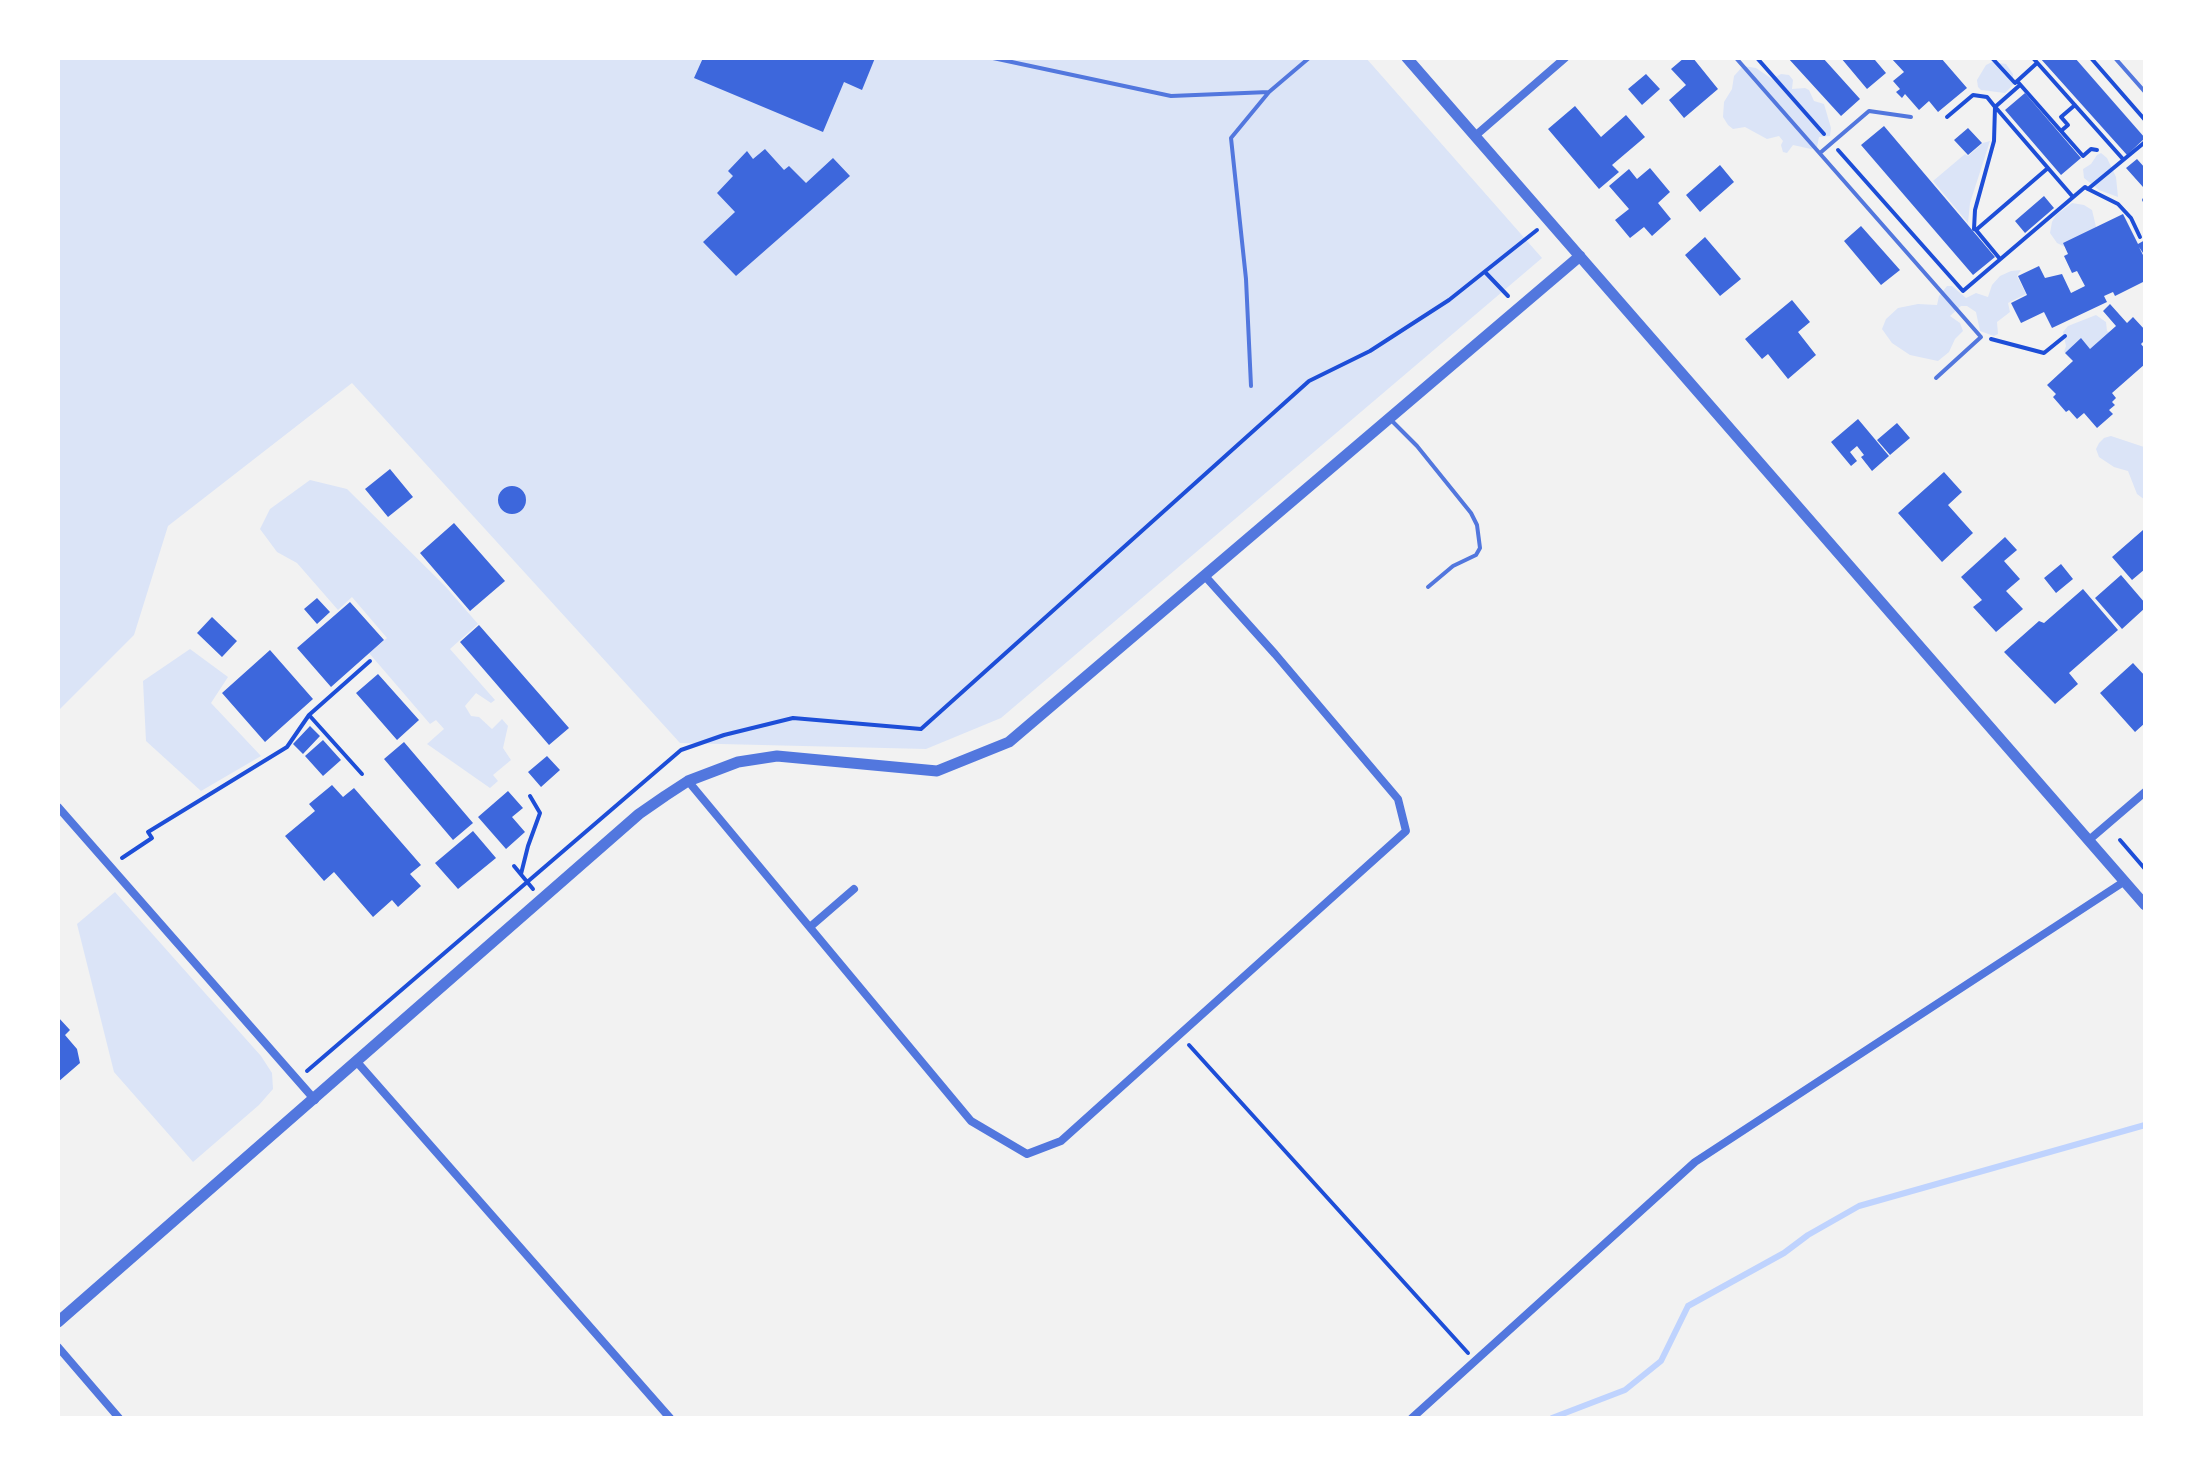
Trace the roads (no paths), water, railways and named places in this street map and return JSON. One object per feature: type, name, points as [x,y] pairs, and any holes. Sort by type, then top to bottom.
[{"type":"street","points":[[1407,58],[2145,905]]},
{"type":"street","points":[[1475,136],[1565,58]]},
{"type":"street","points":[[58,1322],[639,814],[688,781],[738,762],[777,756],[937,771],[1009,742],[1580,256]]},
{"type":"street","points":[[688,781],[971,1121],[1027,1154],[1061,1141],[1406,831],[1398,799],[1204,575]]},
{"type":"street","points":[[2089,840],[2145,792]]},
{"type":"street","points":[[58,807],[315,1100]]},
{"type":"street","points":[[1412,1418],[1695,1162],[2125,881]]},
{"type":"street","points":[[810,927],[854,889]]},
{"type":"street","points":[[357,1062],[670,1418]]},
{"type":"street","points":[[58,1347],[119,1418]]},
{"type":"lane","points":[[993,58],[1171,96],[1269,92]]},
{"type":"lane","points":[[1251,386],[1246,279],[1231,138],[1269,92],[1309,58]]},
{"type":"lane","points":[[1736,58],[1981,337],[1936,378]]},
{"type":"lane","points":[[2115,58],[2145,92]]},
{"type":"lane","points":[[1820,153],[1869,111],[1911,117]]},
{"type":"lane","points":[[1389,418],[1437,471],[1477,525],[1480,548],[1476,555],[1453,566],[1428,587]]},
{"type":"waterway","points":[[1552,1418],[1625,1390],[1661,1361],[1688,1306],[1784,1253],[1808,1235],[1859,1206],[2145,1125]]}]
